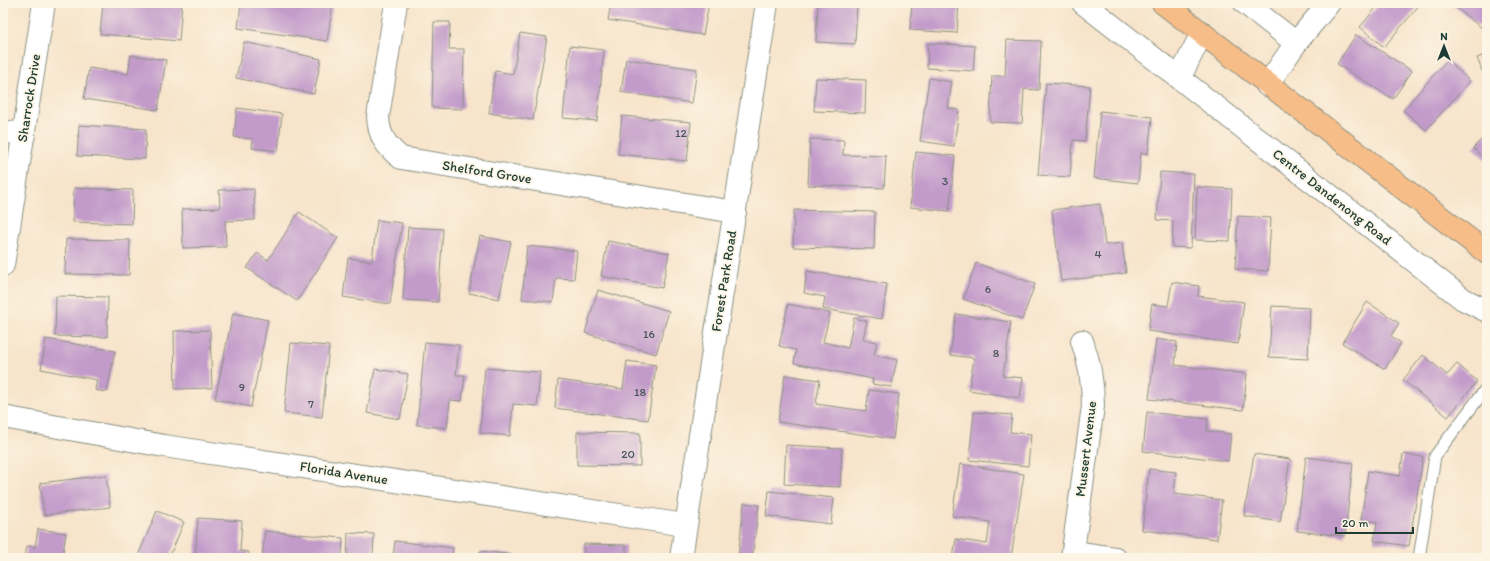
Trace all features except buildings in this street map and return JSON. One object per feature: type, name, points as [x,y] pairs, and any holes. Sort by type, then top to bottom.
[{"type":"main road","points":[[1162,3],[1487,253]]},
{"type":"street","name":"Sharrock Drive","points":[[3,265],[13,133],[44,3]]},
{"type":"street","name":"Shelford Grove","points":[[396,3],[379,111],[379,130],[390,150],[401,158],[735,212]]},
{"type":"street","name":"Forest Park Road","points":[[680,558],[767,3]]},
{"type":"street","name":"Centre Dandenong Road","points":[[1083,3],[1180,77],[1462,299],[1487,311]]},
{"type":"street","points":[[1245,3],[1296,44]]},
{"type":"street","points":[[1267,85],[1296,44],[1329,3]]},
{"type":"street","points":[[1180,77],[1202,33]]},
{"type":"street","name":"Mussert Avenue","points":[[1073,555],[1093,406],[1093,384],[1089,359],[1082,341]]},
{"type":"street","name":"Florida Avenue","points":[[3,417],[164,446],[685,525]]},
{"type":"street","points":[[1073,555],[1115,558]]},
{"type":"lane","points":[[1419,558],[1435,456],[1487,388]]}]
